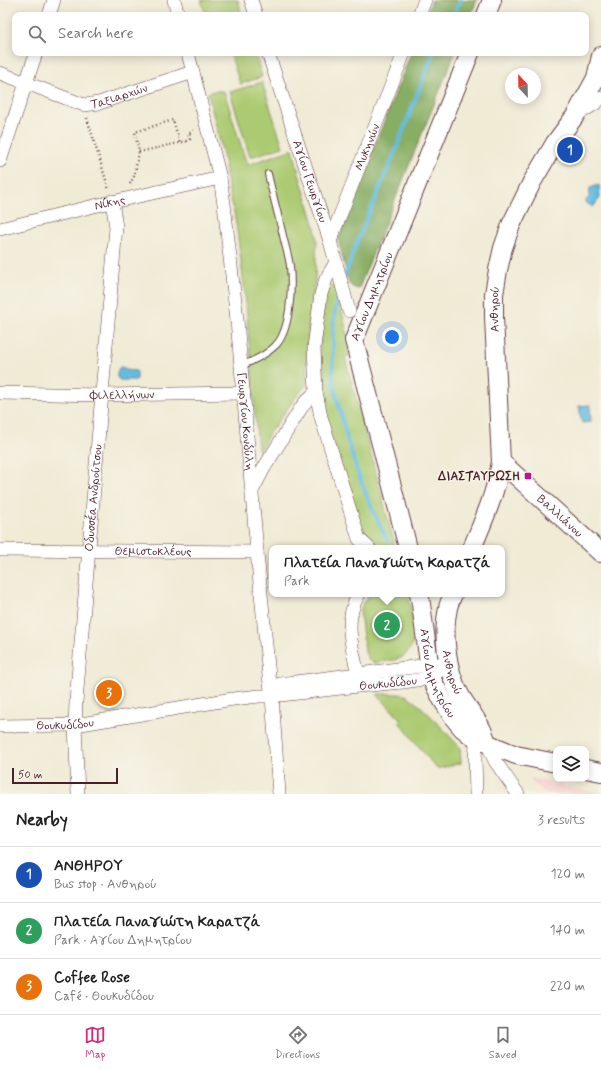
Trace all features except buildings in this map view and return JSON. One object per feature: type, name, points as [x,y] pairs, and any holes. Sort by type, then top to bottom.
[{"type":"street","points":[[50,12],[54,0]]},
{"type":"street","points":[[174,0],[177,12]]},
{"type":"street","points":[[251,0],[255,12]]},
{"type":"street","points":[[420,12],[425,0]]},
{"type":"street","points":[[487,12],[492,0]]},
{"type":"street","points":[[0,162],[35,56]]},
{"type":"street","name":"Γεωργίου Κονδύλη","points":[[189,56],[220,178],[230,254],[244,393],[257,552],[272,696],[279,794]]},
{"type":"street","name":"Αγίου Γεωργίου","points":[[269,56],[330,240],[348,308]]},
{"type":"street","name":"Μυκηνών","points":[[330,240],[403,56]]},
{"type":"street","name":"Αγίου Δημητρίου","points":[[407,545],[354,340],[469,56]]},
{"type":"street","points":[[575,116],[596,78],[601,56]]},
{"type":"street","name":"Ταξιαρχών","points":[[0,73],[78,103],[100,103],[193,72]]},
{"type":"street","name":"Ανθηρού","points":[[473,545],[489,508],[502,462],[494,294],[503,248],[511,225],[522,201],[556,143],[575,116],[596,104],[601,98]]},
{"type":"street","name":"Νίκης","points":[[0,229],[118,200],[220,178]]},
{"type":"street","name":"Οδυσσέα Ανδρούτσου","points":[[78,794],[75,725],[76,702],[90,550],[118,200]]},
{"type":"street","points":[[337,267],[326,279],[320,294],[314,347],[316,392],[321,417],[359,539],[366,545]]},
{"type":"street","points":[[252,491],[264,468],[298,413],[307,400],[316,392]]},
{"type":"street","name":"Φιλελλήνων","points":[[0,393],[102,395],[244,393]]},
{"type":"street","name":"Βαλλιάνου","points":[[502,462],[601,553]]},
{"type":"street","name":"Θεμιστοκλέους","points":[[0,550],[257,552]]},
{"type":"street","points":[[357,597],[350,617],[350,642],[358,674]]},
{"type":"street","points":[[420,599],[430,610],[443,609],[451,600]]},
{"type":"street","name":"Αγίου Δημητρίου","points":[[420,599],[430,672],[443,701],[453,717],[462,728],[516,755],[553,762]]},
{"type":"street","name":"Ανθηρού","points":[[451,600],[446,631],[448,663],[454,683],[480,736]]},
{"type":"street","name":"Θουκυδίδου","points":[[0,726],[75,725],[218,701],[403,682],[430,672],[448,663]]},
{"type":"street","name":"Θουκυδίδου","points":[[280,684],[358,674],[430,672]]},
{"type":"street","points":[[269,676],[272,680],[280,684]]},
{"type":"street","points":[[272,696],[273,689],[280,684]]},
{"type":"street","points":[[476,794],[475,758],[480,736]]},
{"type":"street","points":[[480,736],[518,794]]},
{"type":"street","points":[[589,770],[601,772]]},
{"type":"lane","points":[[241,366],[253,361],[276,345],[282,336],[288,319],[290,266],[268,174]]},
{"type":"path","points":[[78,103],[118,200]]},
{"type":"path","points":[[118,200],[134,176],[139,152],[135,132],[173,120],[180,142]]},
{"type":"path","points":[[139,152],[185,142]]},
{"type":"shaded area","points":[[530,778],[601,794],[546,794],[534,784]]},
{"type":"green space","points":[[201,0],[238,0],[241,12],[205,12]]},
{"type":"green space","points":[[432,0],[477,0],[472,12],[427,12]]},
{"type":"green space","points":[[231,56],[256,56],[262,77],[240,84]]},
{"type":"green space","points":[[410,56],[454,56],[359,288],[357,289],[349,283],[338,239]]},
{"type":"green space","points":[[262,82],[283,147],[250,157],[230,92]]},
{"type":"green space","points":[[214,91],[224,91],[247,165],[293,149],[315,227],[317,241],[315,280],[307,352],[306,385],[268,435],[260,452],[258,449],[246,303],[235,217],[229,192],[223,154],[208,93]]},
{"type":"green space","points":[[335,285],[344,319],[350,355],[345,357],[394,542],[392,545],[373,545],[362,537],[323,407],[318,359],[326,288]]},
{"type":"green space","points":[[368,597],[409,597],[416,637],[406,654],[401,658],[373,663],[368,659],[365,652],[360,612],[363,603]]},
{"type":"green space","points":[[377,694],[405,695],[411,698],[458,745],[460,748],[461,763],[437,769],[399,722],[401,720]]},
{"type":"water","points":[[599,185],[600,198],[593,207],[585,202],[589,197],[590,188]]},
{"type":"water","points":[[120,367],[125,368],[125,370],[136,371],[137,379],[118,379],[117,374]]},
{"type":"water","points":[[590,405],[591,422],[582,423],[579,406]]},
{"type":"waterway","points":[[455,12],[461,0]]},
{"type":"waterway","points":[[344,278],[432,56]]},
{"type":"waterway","points":[[340,290],[336,303],[334,323],[334,388],[344,427],[360,477],[373,510],[388,541]]},
{"type":"place","name":"ΑΝΘΗΡΟΥ","points":[[570,150]]},
{"type":"place","name":"ΔΙΑΣΤΑΥΡΩΣΗ","points":[[528,476]]},
{"type":"place","name":"Πλατεία Παναγιώτη Καρατζά","points":[[387,625]]},
{"type":"place","name":"Coffee Rose","points":[[109,693]]}]
